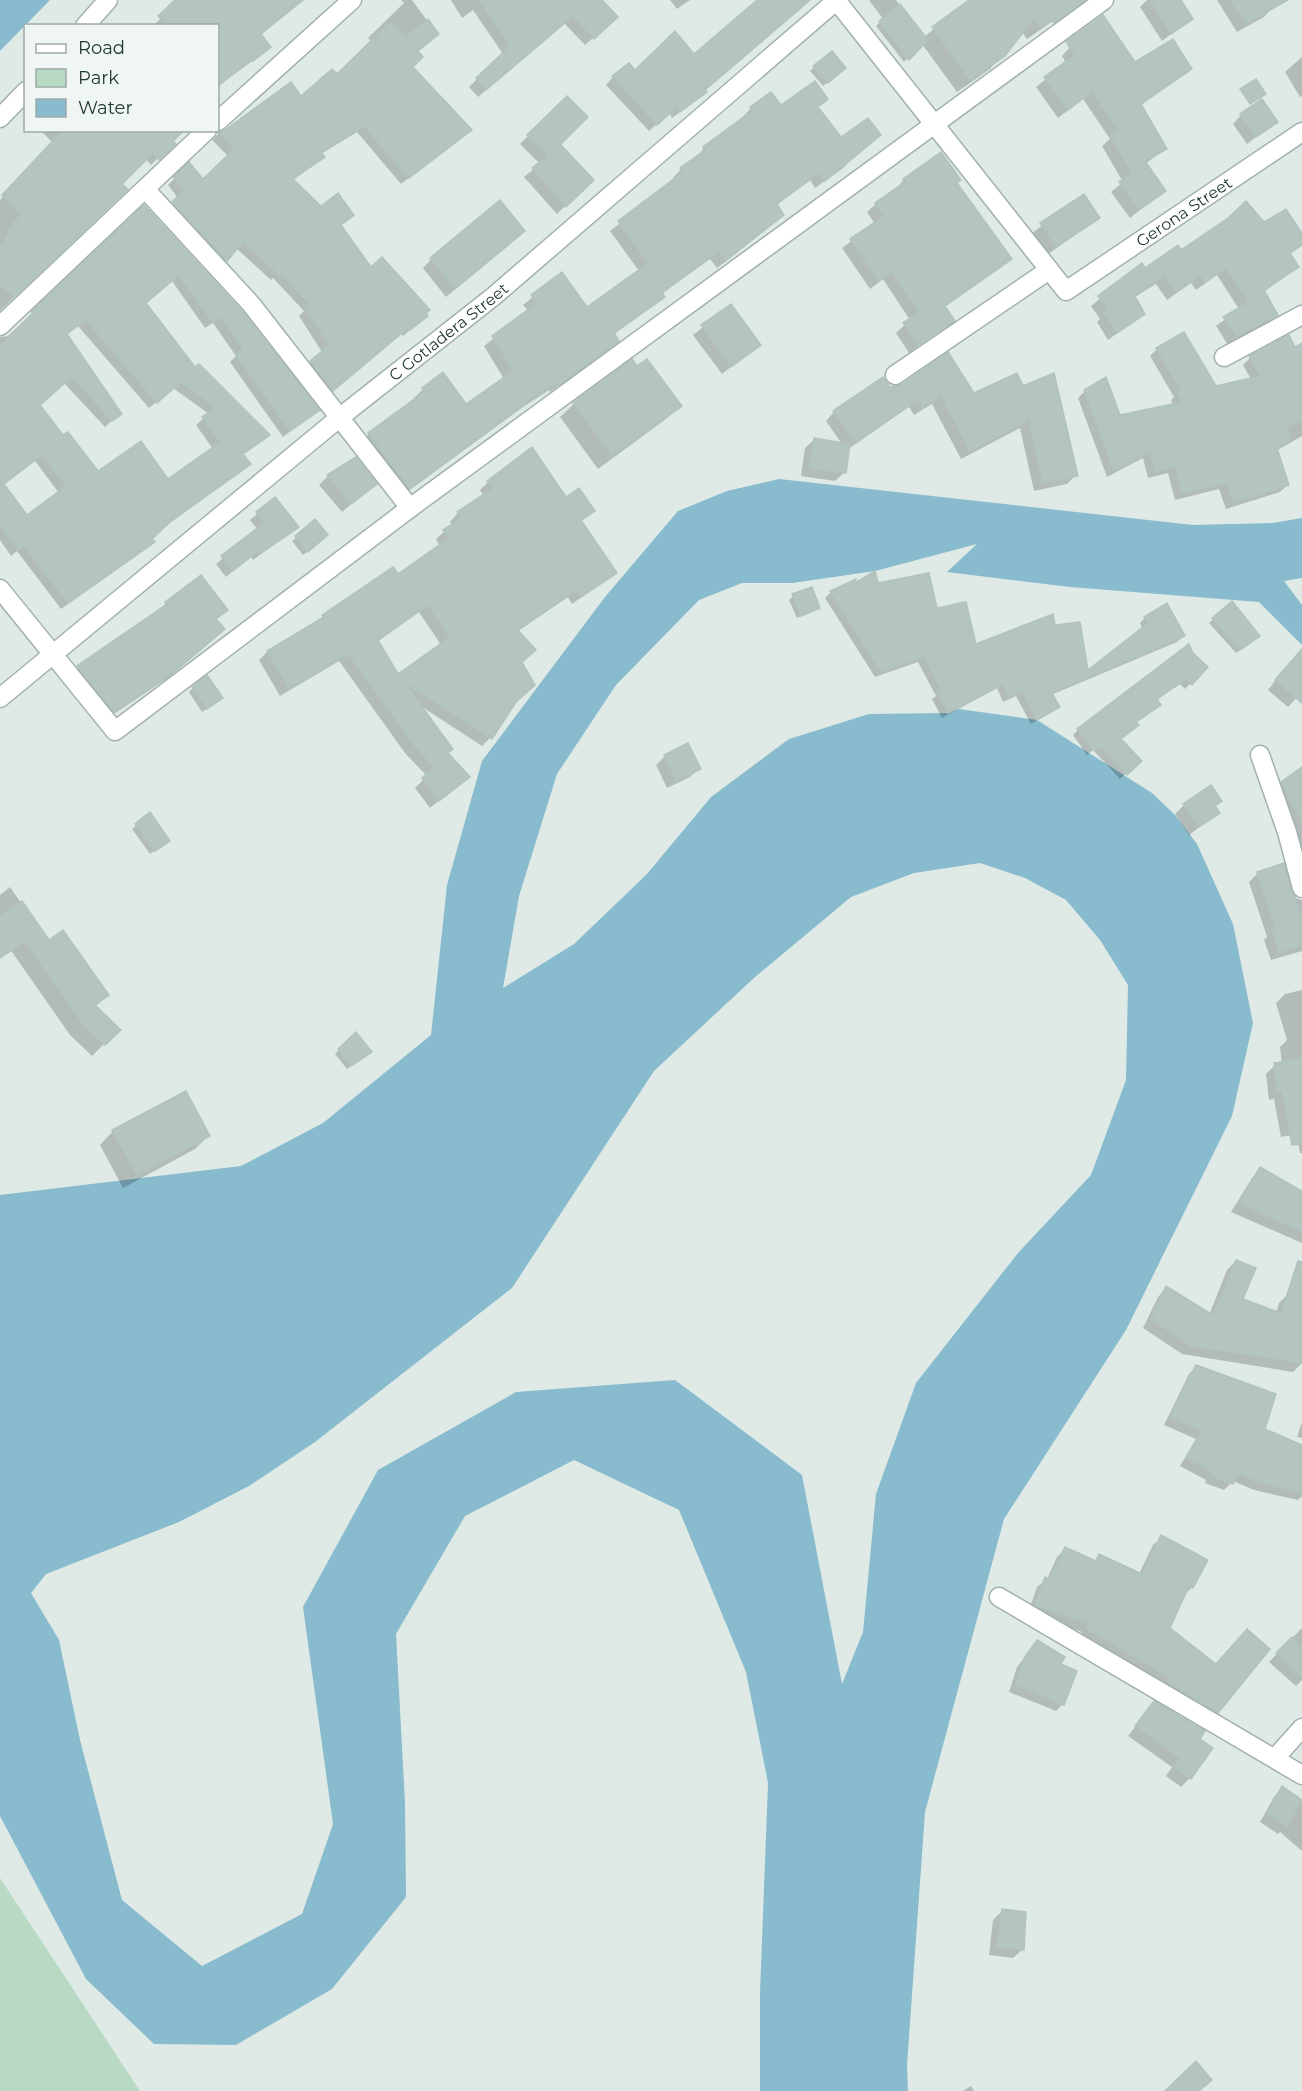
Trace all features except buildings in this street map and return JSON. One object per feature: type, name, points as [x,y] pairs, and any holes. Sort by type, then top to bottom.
[{"type":"street","points":[[87,24],[108,0]]},
{"type":"street","points":[[219,120],[352,0]]},
{"type":"street","points":[[836,0],[1050,270],[895,375]]},
{"type":"street","name":"C Gotladera Street","points":[[0,698],[339,418],[494,296],[836,0]]},
{"type":"street","points":[[0,589],[115,731],[410,508],[1104,0]]},
{"type":"street","points":[[0,118],[24,92]]},
{"type":"street","points":[[0,326],[205,132]]},
{"type":"street","name":"Gerona Street","points":[[1050,270],[1066,291],[1302,132]]},
{"type":"street","points":[[145,189],[250,304],[410,508]]},
{"type":"street","points":[[1224,357],[1302,315]]},
{"type":"street","points":[[1260,755],[1287,832],[1302,888]]},
{"type":"street","points":[[999,1597],[1302,1775]]},
{"type":"street","points":[[1275,1758],[1302,1728]]},
{"type":"green space","points":[[0,1878],[140,2091],[0,2091]]},
{"type":"water","points":[[0,0],[50,0],[24,24],[0,51]]},
{"type":"water","points":[[779,479],[1193,525],[1273,523],[1302,518],[1302,578],[1284,581],[1302,605],[1302,645],[1259,602],[1070,587],[947,572],[977,544],[875,571],[792,583],[742,583],[699,600],[616,685],[557,774],[519,896],[503,988],[574,944],[647,874],[711,797],[789,739],[869,714],[948,713],[959,709],[1037,720],[1152,793],[1175,815],[1197,844],[1233,924],[1253,1023],[1232,1116],[1126,1330],[1004,1519],[925,1812],[907,2065],[908,2091],[760,2091],[760,1993],[768,1783],[746,1672],[679,1510],[574,1460],[465,1516],[396,1634],[405,1803],[406,1897],[332,1989],[236,2045],[154,2044],[86,1979],[0,1816],[0,1195],[241,1166],[323,1123],[431,1035],[447,885],[482,761],[605,597],[678,511],[727,491]],"holes":[[[980,863],[1025,878],[1066,900],[1100,940],[1128,985],[1126,1080],[1091,1175],[1018,1253],[916,1383],[876,1494],[863,1632],[842,1684],[802,1475],[675,1380],[516,1392],[378,1470],[303,1607],[333,1824],[302,1914],[202,1966],[122,1900],[80,1740],[59,1640],[31,1593],[46,1574],[179,1522],[249,1486],[315,1442],[512,1288],[654,1071],[755,977],[851,897],[914,873]]]}]
